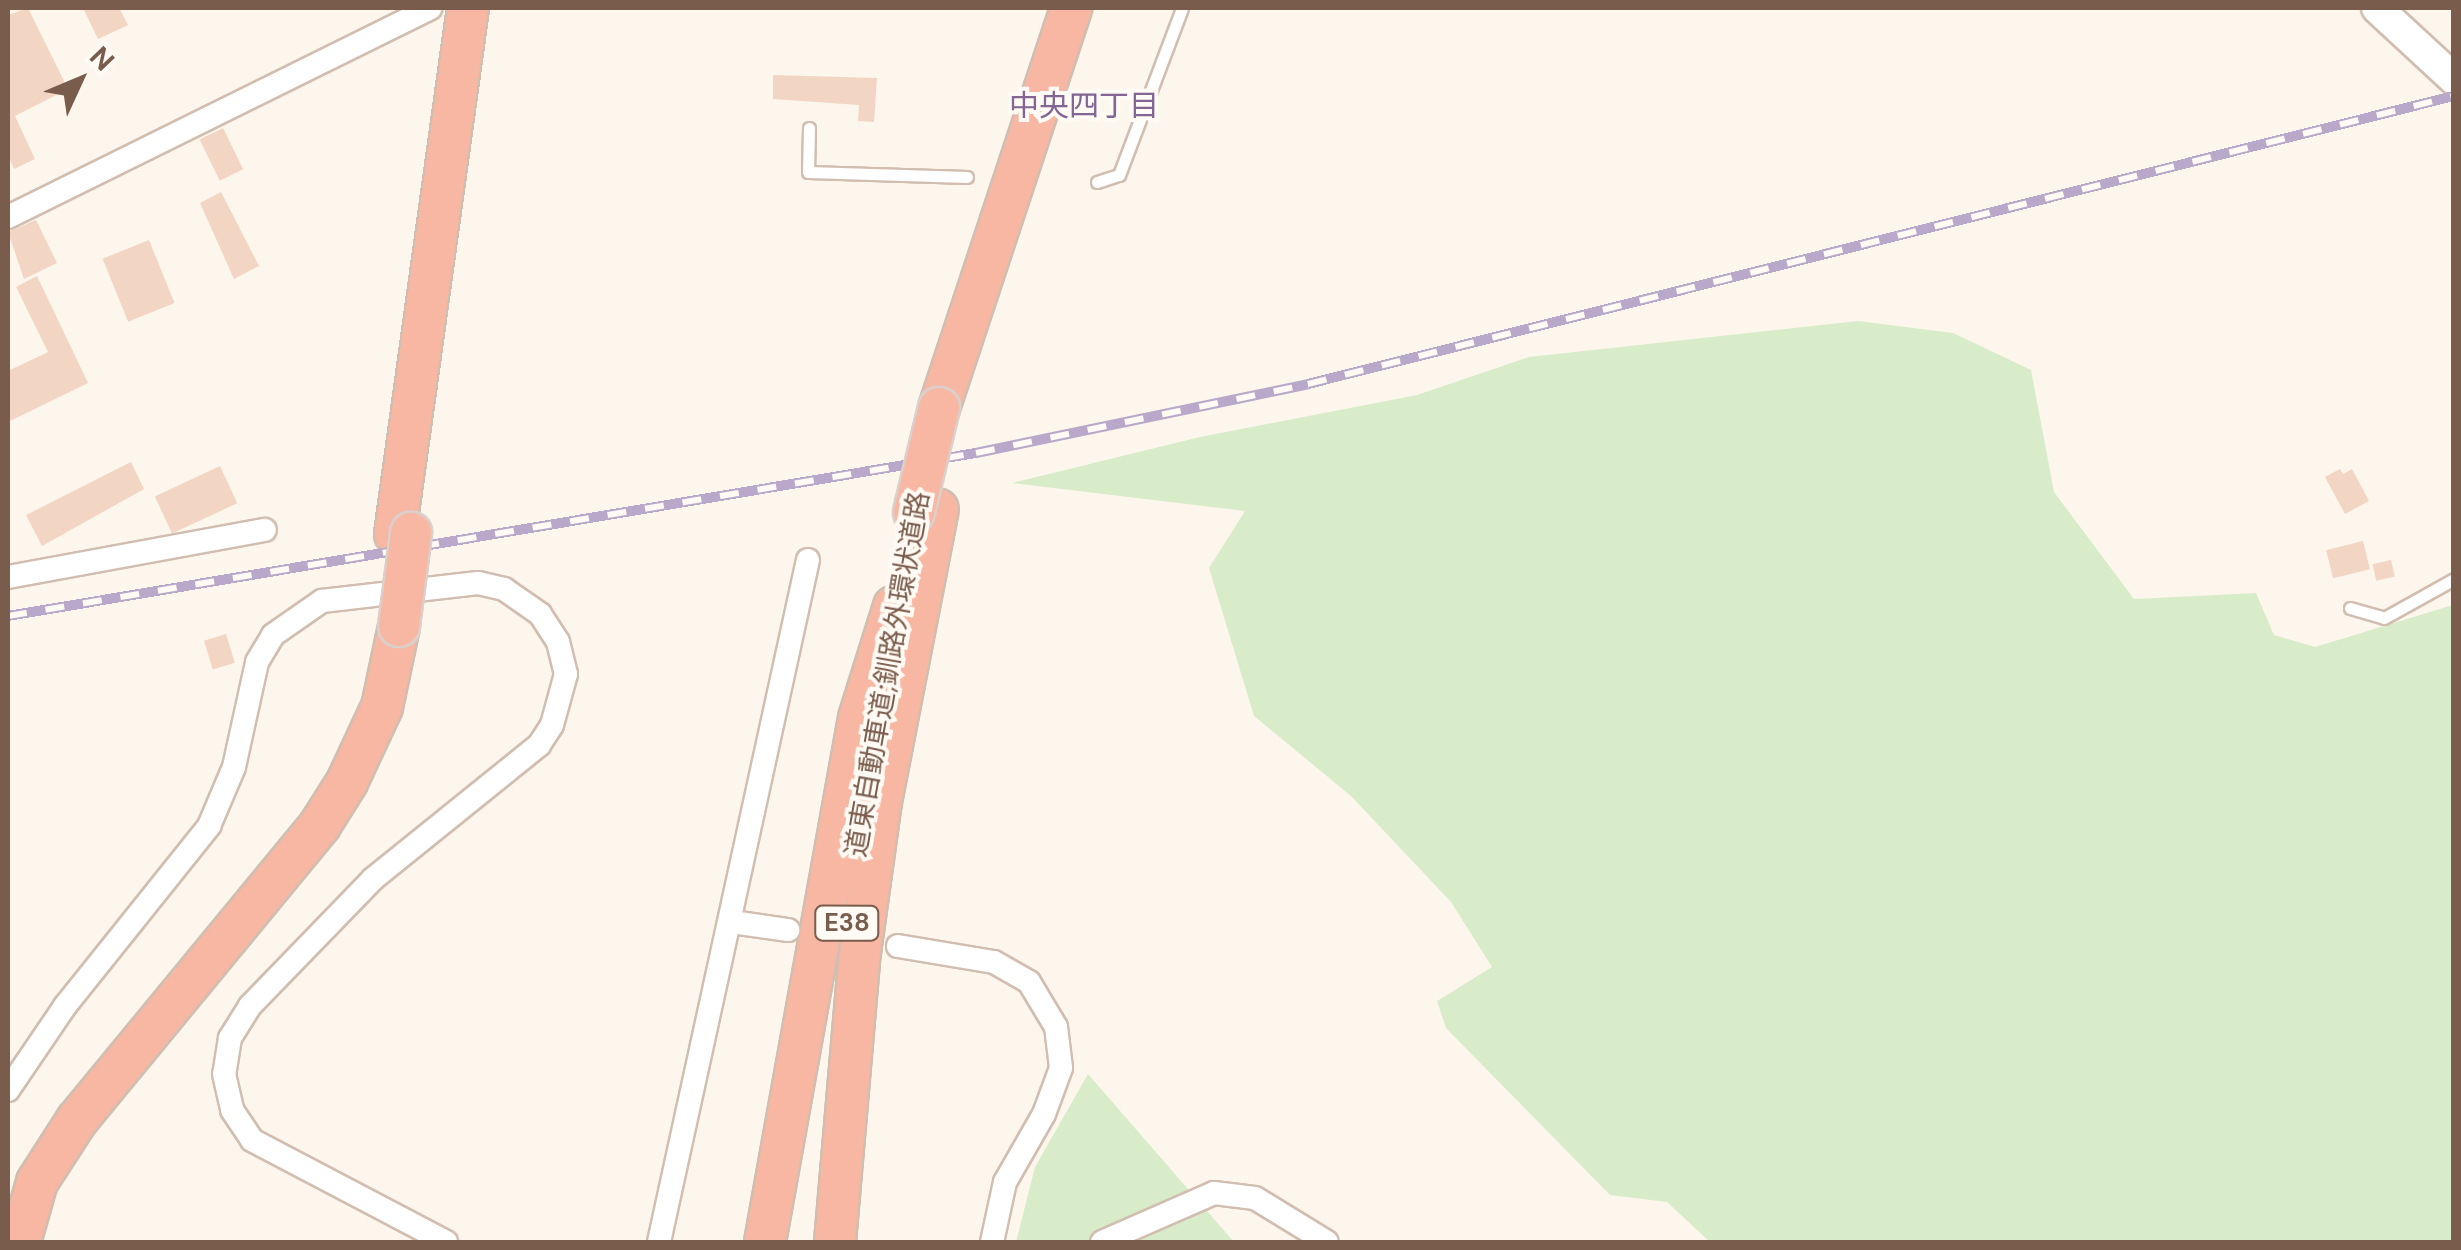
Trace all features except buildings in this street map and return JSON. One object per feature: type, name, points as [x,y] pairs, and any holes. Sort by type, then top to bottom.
[{"type":"highway","points":[[20,1242],[37,1182],[68,1133],[320,824],[348,782],[382,707],[468,8]]},
{"type":"highway","points":[[403,533],[482,8]]},
{"type":"highway","name":"道東自動車道;釧路外環状道路","points":[[816,1242],[843,954],[894,606],[926,511],[952,407],[1070,8]]},
{"type":"highway","name":"道東自動車道;釧路外環状道路","points":[[952,407],[1089,8]]},
{"type":"highway","name":"道東自動車道;釧路外環状道路","points":[[834,1242],[859,960],[926,511]]},
{"type":"highway","points":[[764,1242],[860,718],[894,606]]},
{"type":"highway","points":[[8,1230],[25,1175],[66,1109],[310,814],[352,740],[391,625]]},
{"type":"highway","points":[[862,1242],[881,802]]},
{"type":"street","points":[[8,218],[430,8]]},
{"type":"street","points":[[2377,8],[2454,78]]},
{"type":"street","points":[[8,577],[265,530]]},
{"type":"street","points":[[660,1242],[808,560]]},
{"type":"street","points":[[8,1090],[65,1006],[209,826],[234,767],[257,662],[273,634],[322,601],[478,583],[504,589],[540,614],[558,642],[566,674],[552,726],[539,745],[373,879],[250,1006],[230,1038],[224,1074],[232,1110],[252,1140],[446,1242]]},
{"type":"street","points":[[732,922],[788,930]]},
{"type":"street","points":[[898,946],[994,962],[1029,982],[1056,1028],[1061,1068],[1044,1114],[1006,1182],[992,1242]]},
{"type":"street","points":[[1102,1242],[1214,1193],[1255,1198],[1317,1230],[1327,1242]]},
{"type":"lane","points":[[1097,182],[1119,175],[1182,8]]},
{"type":"lane","points":[[809,128],[808,172],[967,177]]},
{"type":"lane","points":[[2350,608],[2384,618],[2454,579]]},
{"type":"green space","points":[[1858,321],[1953,333],[2031,370],[2054,492],[2134,599],[2256,593],[2274,635],[2315,647],[2453,605],[2453,1242],[1710,1242],[1667,1202],[1610,1195],[1446,1028],[1437,1001],[1492,967],[1451,902],[1351,796],[1254,716],[1209,568],[1245,511],[1012,483],[1200,437],[1417,395],[1529,357]]},
{"type":"green space","points":[[1088,1074],[1234,1242],[1016,1242],[1035,1167]]},
{"type":"railway","points":[[8,616],[976,453],[1308,384],[2454,96]]},
{"type":"district","name":"中央四丁目","points":[[1084,106]]}]
